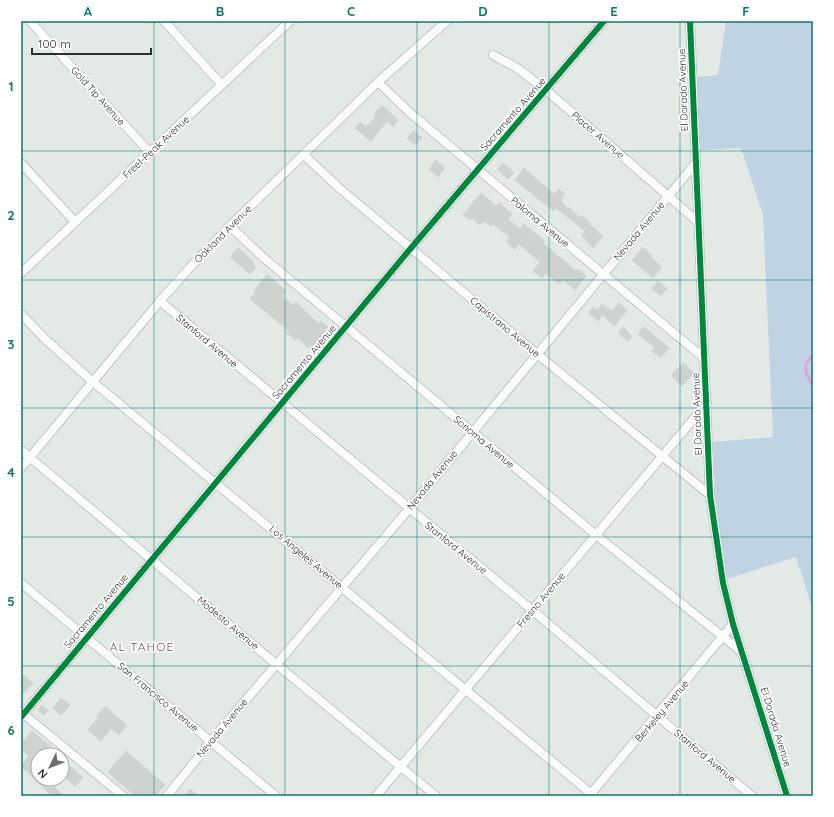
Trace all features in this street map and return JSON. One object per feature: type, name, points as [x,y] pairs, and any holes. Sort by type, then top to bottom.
[{"type":"street","name":"Gold Tip Avenue","points":[[30,21],[150,153]]},
{"type":"street","points":[[164,21],[222,85]]},
{"type":"street","name":"Freel-Peak Avenue","points":[[21,273],[290,21]]},
{"type":"street","name":"Oakland Avenue","points":[[21,468],[160,301],[230,226],[378,82],[446,21]]},
{"type":"street","name":"Sacramento Avenue","points":[[22,714],[217,483],[411,248],[604,21]]},
{"type":"street","name":"El Dorado Avenue","points":[[690,21],[710,495],[720,568],[733,624],[787,796]]},
{"type":"street","name":"Placer Avenue","points":[[493,55],[517,68],[546,90],[698,222]]},
{"type":"street","name":"Paloma Avenue","points":[[378,82],[409,112],[705,359]]},
{"type":"street","name":"Capistrano Avenue","points":[[304,155],[338,187],[537,354],[663,455],[710,495]]},
{"type":"street","points":[[21,163],[75,222]]},
{"type":"street","name":"Nevada Avenue","points":[[167,796],[210,741],[409,509],[695,164]]},
{"type":"street","name":"Sonoma Avenue","points":[[230,226],[265,259],[346,327],[596,535],[742,653]]},
{"type":"street","name":"Stanford Avenue","points":[[160,301],[532,610],[752,796]]},
{"type":"street","name":"Los Angeles Avenue","points":[[21,314],[45,339],[93,382],[217,483],[592,795]]},
{"type":"street","name":"Fresno Avenue","points":[[376,796],[707,404]]},
{"type":"street","name":"Modesto Avenue","points":[[21,450],[436,796]]},
{"type":"street","name":"San Francisco Avenue","points":[[21,583],[276,796]]},
{"type":"street","name":"Berkeley Avenue","points":[[592,795],[733,624]]},
{"type":"street","points":[[22,714],[123,796]]},
{"type":"shaded area","points":[[726,21],[813,21],[813,610],[796,557],[724,580],[717,530],[713,442],[773,437],[763,215],[741,148],[699,150],[696,77],[718,75]]},
{"type":"building","points":[[382,105],[398,120],[393,126],[387,121],[371,141],[355,128],[360,122],[366,126],[367,124],[369,125],[376,115],[375,113]]},
{"type":"building","points":[[414,131],[422,138],[415,145],[407,138]]},
{"type":"building","points":[[436,160],[445,168],[438,177],[429,169]]},
{"type":"building","points":[[503,163],[514,173],[508,179],[497,169]]},
{"type":"building","points":[[524,168],[554,194],[559,189],[565,194],[561,199],[561,202],[581,218],[582,216],[590,222],[588,223],[603,236],[593,248],[582,235],[585,231],[556,208],[553,211],[515,180]]},
{"type":"building","points":[[481,193],[496,206],[499,203],[512,214],[508,219],[520,229],[524,224],[545,241],[543,243],[576,271],[578,269],[586,276],[575,290],[563,280],[559,284],[546,273],[542,278],[533,271],[540,262],[519,244],[515,249],[506,242],[510,237],[493,224],[491,226],[484,221],[480,225],[472,218],[470,220],[463,215]]},
{"type":"building","points":[[643,247],[662,267],[653,278],[632,260]]},
{"type":"building","points":[[238,248],[253,261],[252,263],[256,267],[250,274],[230,257]]},
{"type":"building","points":[[267,274],[286,291],[282,296],[293,305],[296,302],[318,323],[321,321],[332,331],[319,345],[317,343],[311,350],[298,338],[296,341],[286,332],[288,330],[250,299]]},
{"type":"building","points":[[658,281],[667,289],[661,296],[652,289]]},
{"type":"building","points":[[619,303],[627,311],[614,326],[603,315],[598,321],[589,313],[593,307],[597,310],[602,304],[612,311]]},
{"type":"building","points":[[623,327],[632,336],[628,341],[618,333]]},
{"type":"building","points":[[644,327],[669,348],[661,358],[652,351],[655,347],[638,334]]},
{"type":"building","points":[[683,363],[694,373],[682,386],[671,376]]},
{"type":"building","points":[[21,673],[33,683],[21,696]]},
{"type":"building","points":[[61,698],[70,705],[61,715],[53,708]]},
{"type":"building","points":[[42,705],[48,710],[44,715],[38,710]]},
{"type":"building","points":[[105,707],[127,725],[119,735],[111,729],[101,741],[88,730],[98,718],[96,717]]},
{"type":"building","points":[[32,731],[51,747],[30,747],[30,775],[21,766],[29,756],[21,749],[21,736],[25,740]]},
{"type":"building","points":[[126,751],[165,785],[155,796],[135,796],[108,772]]},
{"type":"building","points":[[70,766],[83,778],[75,786],[70,782]]},
{"type":"building","points":[[43,787],[54,787],[64,796],[52,796]]},
{"type":"building","points":[[190,789],[198,796],[184,796]]},
{"type":"waterway","points":[[813,355],[806,363],[806,373],[813,386]]},
{"type":"cycle path","points":[[21,717],[411,248],[604,21]]},
{"type":"cycle path","points":[[690,21],[710,495],[723,583],[733,624],[787,796]]},
{"type":"district","name":"AL TAHOE","points":[[142,646]]}]
